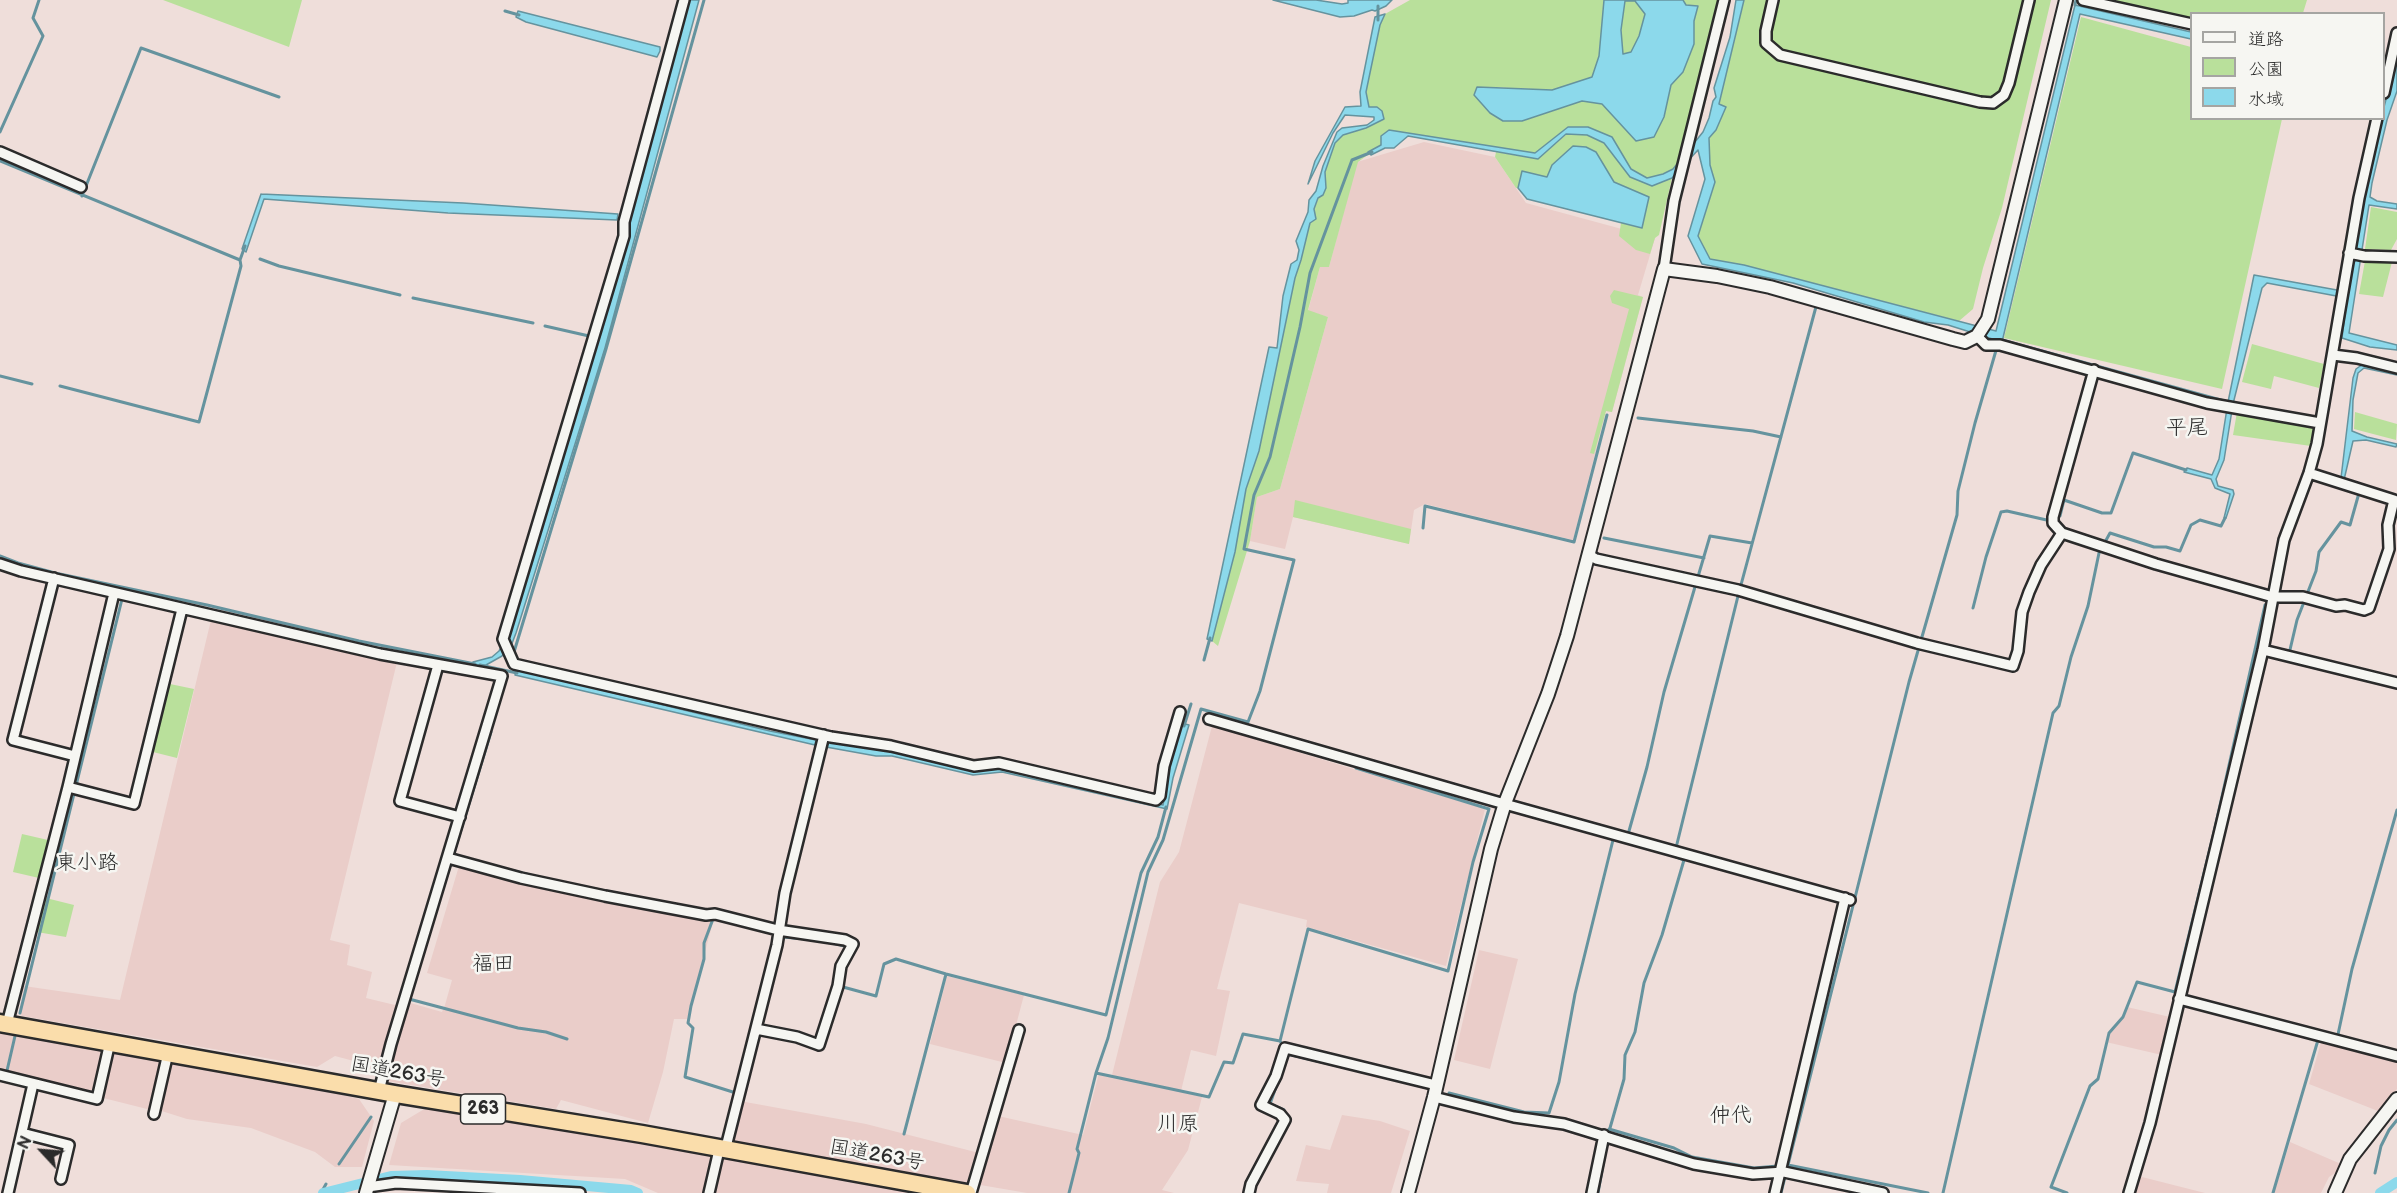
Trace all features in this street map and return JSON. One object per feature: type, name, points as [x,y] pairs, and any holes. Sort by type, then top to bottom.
[{"type":"highway","name":"国道263号","points":[[4,1024],[387,1093],[642,1134],[946,1191],[969,1193]]},
{"type":"street","points":[[684,0],[667,72],[626,218],[624,236],[503,639],[514,664],[823,741],[891,746],[974,766],[999,763],[1156,800],[1160,796],[1164,766],[1180,712]]},
{"type":"street","points":[[1408,1193],[1434,1097],[1491,849],[1504,803],[1551,685],[1567,636],[1664,269],[1674,201],[1724,0]]},
{"type":"street","points":[[1773,0],[1766,31],[1766,44],[1780,55],[1980,102],[1993,103],[2004,95],[2009,83],[2029,0]]},
{"type":"street","points":[[1664,269],[1717,276],[1965,342],[1977,336],[1986,323],[2066,0]]},
{"type":"street","points":[[2083,0],[2190,24]]},
{"type":"street","points":[[2386,75],[2397,33]]},
{"type":"street","points":[[2129,1193],[2150,1123],[2263,650],[2284,540],[2309,473],[2333,356],[2349,253],[2377,120]]},
{"type":"street","points":[[0,152],[81,187]]},
{"type":"street","points":[[2349,253],[2397,257]]},
{"type":"street","points":[[1977,336],[1986,345],[1998,344],[2230,408],[2320,423]]},
{"type":"street","points":[[2333,356],[2357,358],[2397,368]]},
{"type":"street","points":[[2094,370],[2053,520],[2062,533],[2273,597],[2306,598],[2364,610],[2369,608],[2389,549],[2388,525],[2397,489]]},
{"type":"street","points":[[2309,473],[2394,500]]},
{"type":"street","points":[[1588,554],[1596,559],[1741,591],[1920,644],[2013,666],[2018,651],[2022,612],[2029,592],[2041,565],[2062,533]]},
{"type":"street","points":[[0,564],[182,609],[380,654],[502,676],[460,817],[452,859],[391,1044],[387,1093],[367,1190]]},
{"type":"street","points":[[54,578],[14,740],[75,756]]},
{"type":"street","points":[[4,1024],[73,788],[75,756],[120,594]]},
{"type":"street","points":[[73,788],[134,804],[182,609]]},
{"type":"street","points":[[2263,650],[2397,683]]},
{"type":"street","points":[[438,665],[400,801],[460,817]]},
{"type":"street","points":[[1209,718],[1848,899],[1784,1169],[1775,1193]]},
{"type":"street","points":[[709,1193],[719,1150],[727,1143],[759,1029],[777,945],[778,930],[823,741]]},
{"type":"street","points":[[452,859],[521,878],[778,930],[845,940],[853,944],[843,964],[819,1045],[796,1037],[759,1029]]},
{"type":"street","points":[[2179,999],[2397,1056]]},
{"type":"street","points":[[969,1193],[1019,1030]]},
{"type":"street","points":[[4,1077],[97,1099],[110,1042]]},
{"type":"street","points":[[1249,1193],[1282,1117],[1261,1105],[1276,1076],[1284,1051],[1437,1084]]},
{"type":"street","points":[[154,1114],[168,1053]]},
{"type":"street","points":[[8,1193],[33,1084]]},
{"type":"street","points":[[1434,1097],[1514,1117],[1564,1124],[1624,1144],[1704,1166],[1753,1174],[1784,1169],[1883,1193]]},
{"type":"street","points":[[2335,1193],[2350,1159],[2397,1099]]},
{"type":"street","points":[[22,1133],[69,1145],[61,1179]]},
{"type":"street","points":[[1592,1193],[1607,1137]]},
{"type":"street","points":[[367,1190],[396,1183],[580,1193]]},
{"type":"shaded area","points":[[1424,142],[1495,157],[1526,203],[1655,238],[1638,295],[1643,297],[1612,412],[1606,411],[1573,540],[1425,504],[1414,510],[1409,544],[1293,517],[1285,549],[1250,541],[1257,497],[1280,489],[1328,317],[1308,311],[1320,267],[1329,267],[1357,162]]},
{"type":"shaded area","points":[[211,620],[397,662],[330,940],[350,945],[347,965],[372,972],[366,998],[399,1006],[380,1068],[335,1056],[317,1067],[22,1016],[19,1012],[24,986],[120,1000]]},
{"type":"shaded area","points":[[1212,726],[1485,809],[1446,966],[1306,927],[1307,920],[1239,903],[1217,989],[1230,991],[1216,1056],[1191,1050],[1181,1091],[1202,1097],[1188,1150],[1162,1190],[1174,1193],[1027,1193],[730,1142],[740,1101],[866,1124],[987,1155],[998,1116],[1083,1135],[1099,1073],[1112,1075],[1160,882],[1179,852]]},
{"type":"shaded area","points":[[459,866],[521,883],[713,922],[687,1019],[674,1019],[663,1072],[648,1123],[561,1100],[556,1109],[387,1081],[407,1002],[442,1012],[445,1005],[452,980],[427,973]]},
{"type":"shaded area","points":[[1479,950],[1518,959],[1490,1069],[1454,1060]]},
{"type":"shaded area","points":[[947,976],[1024,995],[1006,1063],[930,1044]]},
{"type":"shaded area","points":[[2127,1007],[2170,1017],[2162,1055],[2106,1042],[2109,1033],[2123,1017]]},
{"type":"shaded area","points":[[0,1030],[278,1079],[359,1099],[374,1121],[362,1167],[335,1167],[315,1152],[251,1128],[187,1119],[152,1108],[151,1110],[0,1072]]},
{"type":"shaded area","points":[[2322,1039],[2397,1060],[2397,1089],[2378,1111],[2309,1084]]},
{"type":"shaded area","points":[[426,1108],[521,1121],[915,1193],[658,1193],[625,1179],[389,1165],[401,1123]]},
{"type":"shaded area","points":[[1342,1115],[1380,1121],[1410,1131],[1391,1193],[1327,1193],[1329,1184],[1296,1181],[1306,1145],[1330,1150]]},
{"type":"shaded area","points":[[2290,1142],[2341,1164],[2329,1177],[2321,1193],[2274,1193]]},
{"type":"shaded area","points":[[2138,1176],[2205,1193],[2133,1193]]},
{"type":"green space","points":[[163,0],[302,0],[289,47]]},
{"type":"green space","points":[[1410,0],[1604,0],[1599,56],[1592,77],[1552,90],[1490,87],[1567,104],[1583,101],[1602,104],[1636,141],[1664,117],[1671,85],[1683,72],[1694,44],[1694,21],[1698,6],[1686,5],[1683,0],[1718,0],[1678,162],[1673,169],[1663,174],[1647,178],[1631,169],[1612,137],[1588,127],[1568,127],[1535,153],[1389,130],[1381,145],[1358,162],[1329,267],[1320,267],[1308,310],[1328,317],[1280,489],[1257,497],[1250,541],[1218,646],[1212,641],[1235,552],[1246,489],[1259,451],[1295,278],[1310,223],[1316,219],[1314,209],[1326,188],[1325,172],[1335,143],[1343,135],[1366,128],[1384,119],[1382,111],[1377,107],[1369,107],[1366,92],[1380,25],[1385,14]]},
{"type":"green space","points":[[1744,0],[2051,0],[2002,208],[1973,309],[1959,321],[1744,265],[1710,259],[1698,236],[1714,182],[1710,165],[1709,138],[1716,130],[1725,107],[1719,105]]},
{"type":"green space","points":[[2113,0],[2307,0],[2303,12],[2190,12],[2190,18]]},
{"type":"green space","points":[[1625,1],[1635,1],[1645,14],[1639,36],[1631,52],[1623,54],[1621,30]]},
{"type":"green space","points":[[2081,17],[2190,47],[2190,120],[2282,120],[2222,389],[2004,338]]},
{"type":"green space","points":[[1567,134],[1587,135],[1604,143],[1630,177],[1652,186],[1672,178],[1659,235],[1655,238],[1650,254],[1636,250],[1619,236],[1621,223],[1642,228],[1649,197],[1613,182],[1596,152],[1552,165],[1547,177],[1522,171],[1518,188],[1495,157],[1496,152],[1538,159]]},
{"type":"green space","points":[[2371,207],[2397,212],[2397,239],[2391,250],[2365,249]]},
{"type":"green space","points":[[2365,261],[2392,262],[2383,297],[2359,294]]},
{"type":"green space","points":[[1614,290],[1643,297],[1612,412],[1606,411],[1594,454],[1590,453],[1629,309],[1612,303],[1610,296]]},
{"type":"green space","points":[[2252,344],[2324,364],[2319,388],[2274,376],[2271,389],[2242,382]]},
{"type":"green space","points":[[2237,412],[2314,424],[2311,446],[2233,435]]},
{"type":"green space","points":[[2355,412],[2397,424],[2396,440],[2354,429]]},
{"type":"green space","points":[[1295,500],[1411,529],[1409,544],[1293,517]]},
{"type":"green space","points":[[170,684],[194,689],[177,758],[153,752]]},
{"type":"green space","points":[[22,834],[48,840],[39,878],[13,872]]},
{"type":"green space","points":[[46,898],[74,905],[66,937],[37,932]]},
{"type":"water","points":[[688,0],[699,0],[605,348],[516,633],[511,646],[502,656],[486,665],[475,666],[473,662],[492,657],[499,651],[510,632],[627,238],[629,218]]},
{"type":"water","points":[[1273,0],[1316,0],[1342,4],[1348,3],[1348,0],[1392,0],[1375,11],[1340,17]]},
{"type":"water","points":[[1604,0],[1683,0],[1686,5],[1698,6],[1694,21],[1694,44],[1683,72],[1671,85],[1664,117],[1654,137],[1636,141],[1602,104],[1582,101],[1522,121],[1503,121],[1490,113],[1474,95],[1477,87],[1552,90],[1592,77],[1599,56]],"holes":[[[1625,1],[1635,1],[1645,14],[1639,36],[1631,52],[1623,54],[1621,30]]]},
{"type":"water","points":[[1736,0],[1744,0],[1719,104],[1726,107],[1716,130],[1709,138],[1710,165],[1715,182],[1698,236],[1710,259],[1744,265],[1996,331],[2075,5],[2190,32],[2190,39],[2080,14],[2002,342],[1948,325],[1924,322],[1793,283],[1702,264],[1688,236],[1705,179],[1698,150],[1672,178],[1652,186],[1630,177],[1604,143],[1587,135],[1566,134],[1538,159],[1408,136],[1394,148],[1385,148],[1371,155],[1368,152],[1381,145],[1381,136],[1389,130],[1535,153],[1568,127],[1588,127],[1612,137],[1631,169],[1647,178],[1663,174],[1673,169],[1703,132],[1716,97],[1714,88],[1730,37]]},
{"type":"water","points":[[518,11],[660,47],[660,51],[657,57],[526,22],[516,17]]},
{"type":"water","points":[[1385,14],[1380,25],[1366,92],[1369,107],[1377,107],[1382,111],[1384,119],[1366,128],[1343,135],[1335,143],[1325,172],[1326,188],[1323,195],[1318,198],[1314,209],[1316,219],[1310,223],[1295,278],[1259,451],[1246,489],[1235,552],[1212,641],[1207,639],[1269,347],[1277,348],[1283,296],[1291,264],[1297,260],[1299,250],[1296,241],[1308,212],[1309,200],[1316,191],[1337,132],[1342,128],[1367,125],[1374,120],[1374,117],[1345,115],[1333,133],[1308,184],[1315,161],[1345,107],[1361,106],[1360,92],[1375,17]]},
{"type":"water","points":[[2397,58],[2397,91],[2387,120],[2370,197],[2377,201],[2397,204],[2397,209],[2369,205],[2349,333],[2397,345],[2397,350],[2370,347],[2342,338],[2347,298],[2267,283],[2262,288],[2233,404],[2224,460],[2216,479],[2218,486],[2233,490],[2234,494],[2226,518],[2224,518],[2230,494],[2215,488],[2211,479],[2184,472],[2187,468],[2212,475],[2219,459],[2228,402],[2254,275],[2348,292],[2366,181],[2381,120],[2385,120],[2385,103]]},
{"type":"water","points":[[1573,146],[1586,147],[1596,152],[1614,182],[1649,197],[1642,228],[1527,199],[1518,188],[1522,171],[1547,177],[1552,165]]},
{"type":"water","points":[[261,194],[463,203],[618,214],[617,220],[448,213],[264,199],[246,252],[242,249]]},
{"type":"water","points":[[2363,364],[2397,370],[2397,375],[2364,368],[2358,373],[2353,400],[2352,431],[2397,444],[2396,447],[2366,440],[2353,441],[2344,480],[2341,478],[2353,378],[2356,369]]},
{"type":"water","points":[[516,669],[770,731],[816,740],[815,745],[515,675]]},
{"type":"water","points":[[1181,723],[1189,725],[1173,778],[1167,809],[1002,772],[973,775],[892,756],[876,756],[826,747],[827,742],[890,751],[976,770],[1000,769],[1163,805]]},
{"type":"waterway","points":[[0,132],[43,36],[33,18],[39,0]]},
{"type":"waterway","points":[[514,652],[606,349],[704,0]]},
{"type":"waterway","points":[[2075,5],[2076,0]]},
{"type":"waterway","points":[[1378,6],[1378,20]]},
{"type":"waterway","points":[[505,11],[519,15]]},
{"type":"waterway","points":[[82,196],[141,48],[279,97]]},
{"type":"waterway","points":[[1069,1193],[1079,1153],[1077,1149],[1096,1073],[1108,1038],[1148,872],[1163,840],[1201,709],[1248,722],[1260,691],[1294,560],[1244,549],[1254,495],[1270,457],[1310,273],[1352,160],[1372,152]]},
{"type":"waterway","points":[[0,161],[240,260],[245,246]]},
{"type":"waterway","points":[[260,259],[279,266],[400,295]]},
{"type":"waterway","points":[[60,386],[199,422],[241,266],[240,260]]},
{"type":"waterway","points":[[413,298],[533,323]]},
{"type":"waterway","points":[[1608,1135],[1624,1079],[1625,1055],[1635,1032],[1644,983],[1662,935],[1684,860],[1674,856],[1738,596],[1817,303]]},
{"type":"waterway","points":[[545,326],[589,336]]},
{"type":"waterway","points":[[2002,340],[2228,402]]},
{"type":"waterway","points":[[1781,1193],[1909,682],[1957,515],[1958,491],[1997,347]]},
{"type":"waterway","points":[[0,376],[32,384]]},
{"type":"waterway","points":[[1423,528],[1425,506],[1574,542],[1607,415]]},
{"type":"waterway","points":[[1638,418],[1753,431],[1781,437]]},
{"type":"waterway","points":[[1973,608],[2001,512],[2007,511],[2051,521],[2060,516],[2064,500],[2102,513],[2111,513],[2133,453],[2186,470]]},
{"type":"waterway","points":[[2289,654],[2297,620],[2316,571],[2319,552],[2341,522],[2350,525],[2359,493],[2340,488]]},
{"type":"waterway","points":[[1943,1193],[2053,713],[2059,706],[2071,657],[2088,606],[2099,553],[2110,533],[2154,547],[2166,547],[2180,551],[2191,525],[2200,520],[2221,526],[2225,518]]},
{"type":"waterway","points":[[1629,831],[1647,767],[1664,692],[1710,536],[1752,543]]},
{"type":"waterway","points":[[1604,538],[1704,558]]},
{"type":"waterway","points":[[0,556],[55,573],[207,605],[359,641],[475,664]]},
{"type":"waterway","points":[[20,1013],[123,595]]},
{"type":"waterway","points":[[2067,1193],[2051,1187],[2090,1086],[2098,1079],[2109,1033],[2123,1017],[2137,982],[2175,992],[2265,605]]},
{"type":"waterway","points":[[1204,660],[1210,638]]},
{"type":"waterway","points":[[480,665],[517,673]]},
{"type":"waterway","points":[[1184,726],[1191,704]]},
{"type":"waterway","points":[[404,1015],[491,732]]},
{"type":"waterway","points":[[1283,1046],[1280,1041],[1308,929],[1448,971],[1473,862],[1489,809],[1356,768]]},
{"type":"waterway","points":[[844,974],[843,987],[876,996],[884,964],[896,959],[1106,1015],[1141,873],[1158,837],[1166,807]]},
{"type":"waterway","points":[[2337,1039],[2352,969],[2397,810]]},
{"type":"waterway","points":[[1449,1093],[1524,1112],[1549,1113],[1559,1082],[1575,994],[1613,840]]},
{"type":"waterway","points":[[482,863],[542,878]]},
{"type":"waterway","points":[[575,885],[651,900]]},
{"type":"waterway","points":[[711,917],[713,919],[704,943],[704,959],[688,1023],[693,1028],[685,1077],[736,1093]]},
{"type":"waterway","points":[[782,937],[819,940]]},
{"type":"waterway","points":[[829,942],[848,947]]},
{"type":"waterway","points":[[904,1134],[946,974]]},
{"type":"waterway","points":[[409,999],[567,1039]]},
{"type":"waterway","points":[[1096,1073],[1209,1097],[1224,1062],[1233,1063],[1243,1034],[1280,1041]]},
{"type":"waterway","points":[[6,1075],[15,1036]]},
{"type":"waterway","points":[[2273,1193],[2318,1040],[2325,1042]]},
{"type":"waterway","points":[[1287,1054],[1364,1072]]},
{"type":"waterway","points":[[1277,1084],[1270,1104],[1284,1110],[1283,1114]]},
{"type":"waterway","points":[[339,1164],[371,1117]]},
{"type":"waterway","points":[[2375,1173],[2381,1146],[2397,1120]]},
{"type":"waterway","points":[[1609,1129],[1674,1148],[1692,1157],[1754,1168],[1778,1166]]},
{"type":"waterway","points":[[1246,1186],[1262,1154]]},
{"type":"waterway","points":[[1598,1193],[1604,1159]]},
{"type":"waterway","points":[[1788,1165],[1928,1193]]},
{"type":"waterway","points":[[323,1193],[391,1176],[427,1175],[520,1180],[631,1190],[638,1193]]},
{"type":"waterway","points":[[2380,1193],[2397,1182]]},
{"type":"waterway","points":[[321,1193],[326,1184]]},
{"type":"district","name":"平尾","points":[[2187,429]]},
{"type":"district","name":"東小路","points":[[87,864]]},
{"type":"district","name":"福田","points":[[493,965]]},
{"type":"district","name":"仲代","points":[[1731,1117]]},
{"type":"district","name":"川原","points":[[1178,1125]]}]
